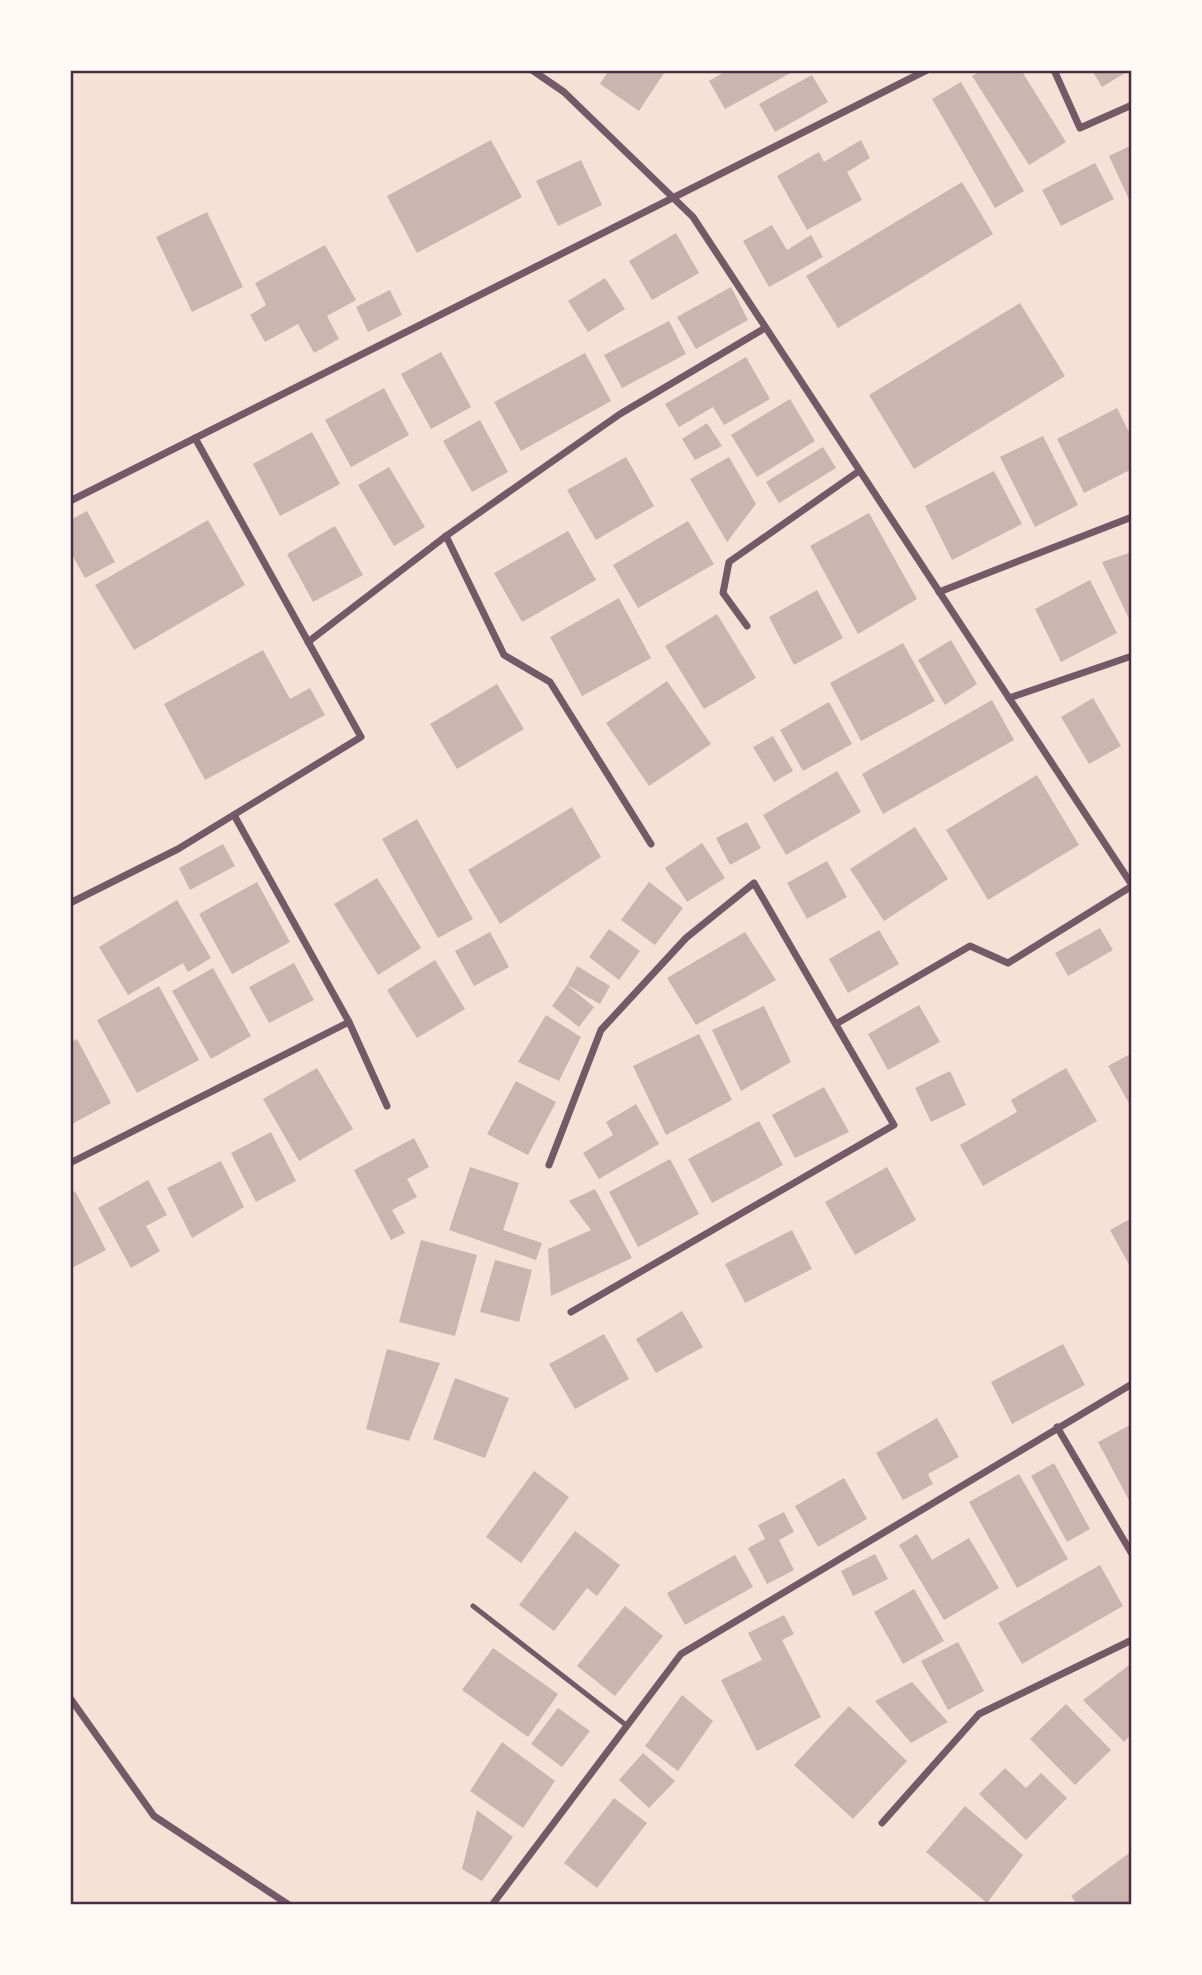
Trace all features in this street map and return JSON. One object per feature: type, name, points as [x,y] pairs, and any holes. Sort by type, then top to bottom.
[{"type":"street","points":[[531,70],[564,92],[693,217],[1132,886],[1008,963],[970,946],[836,1024]]},
{"type":"street","points":[[70,501],[927,70]]},
{"type":"street","points":[[1054,70],[1080,128],[1132,105]]},
{"type":"street","points":[[308,642],[446,536],[620,414],[765,327]]},
{"type":"street","points":[[70,903],[178,849],[361,737],[195,438]]},
{"type":"street","points":[[747,626],[723,593],[729,562],[859,471]]},
{"type":"street","points":[[939,592],[1132,517]]},
{"type":"street","points":[[446,536],[504,655],[550,682],[651,844]]},
{"type":"street","points":[[1009,698],[1132,656]]},
{"type":"street","points":[[234,815],[349,1023],[387,1106]]},
{"type":"street","points":[[549,1165],[601,1030],[686,938],[754,883],[894,1125],[571,1312]]},
{"type":"street","points":[[70,1163],[349,1023]]},
{"type":"street","points":[[492,1905],[681,1654],[1132,1384]]},
{"type":"street","points":[[1057,1427],[1132,1554]]},
{"type":"street","points":[[882,1824],[979,1714],[1132,1640]]},
{"type":"street","points":[[70,1699],[154,1816],[289,1905]]},
{"type":"lane","points":[[473,1606],[626,1725]]},
{"type":"building","points":[[609,70],[666,70],[639,111],[600,84]]},
{"type":"building","points":[[728,70],[796,70],[725,109],[709,81]]},
{"type":"building","points":[[982,70],[1021,70],[1066,142],[1029,165],[972,76]]},
{"type":"building","points":[[1092,70],[1130,70],[1102,87]]},
{"type":"building","points":[[812,75],[828,102],[775,132],[759,104]]},
{"type":"building","points":[[961,82],[1024,191],[995,208],[932,99]]},
{"type":"building","points":[[491,140],[522,197],[417,253],[387,196]]},
{"type":"building","points":[[861,140],[870,158],[847,172],[862,200],[807,230],[777,176],[819,152],[824,162]]},
{"type":"building","points":[[1132,145],[1132,206],[1109,156]]},
{"type":"building","points":[[581,160],[602,205],[558,226],[536,181]]},
{"type":"building","points":[[1095,163],[1114,199],[1061,226],[1042,190]]},
{"type":"building","points":[[962,182],[993,234],[838,328],[806,276]]},
{"type":"building","points":[[207,212],[243,287],[192,312],[156,237]]},
{"type":"building","points":[[772,225],[787,250],[811,235],[823,257],[769,287],[743,241]]},
{"type":"building","points":[[676,233],[699,273],[652,300],[629,261]]},
{"type":"building","points":[[325,245],[356,300],[327,316],[339,339],[314,353],[298,324],[265,342],[250,315],[266,305],[255,283]]},
{"type":"building","points":[[605,278],[625,309],[588,332],[568,301]]},
{"type":"building","points":[[731,287],[748,320],[696,349],[677,317]]},
{"type":"building","points":[[390,290],[402,315],[368,332],[356,307]]},
{"type":"building","points":[[1020,303],[1065,376],[914,469],[869,395]]},
{"type":"building","points":[[669,321],[686,354],[622,388],[604,355]]},
{"type":"building","points":[[441,352],[471,407],[431,429],[401,374]]},
{"type":"building","points":[[585,353],[611,401],[521,451],[494,402]]},
{"type":"building","points":[[746,357],[770,399],[724,425],[713,407],[679,427],[665,404]]},
{"type":"building","points":[[384,388],[409,435],[351,467],[325,420]]},
{"type":"building","points":[[790,399],[815,441],[757,477],[731,435]]},
{"type":"building","points":[[1117,408],[1132,438],[1132,469],[1084,493],[1057,439]]},
{"type":"building","points":[[480,420],[508,472],[472,492],[443,441]]},
{"type":"building","points":[[707,423],[722,446],[695,460],[682,439]]},
{"type":"building","points":[[312,432],[340,484],[280,516],[253,464]]},
{"type":"building","points":[[1043,436],[1078,505],[1035,527],[1000,457]]},
{"type":"building","points":[[823,447],[836,468],[779,503],[766,482]]},
{"type":"building","points":[[626,457],[654,506],[596,540],[567,490]]},
{"type":"building","points":[[729,457],[756,504],[727,542],[690,479]]},
{"type":"building","points":[[389,467],[425,527],[394,546],[358,485]]},
{"type":"building","points":[[994,471],[1022,524],[952,560],[925,506]]},
{"type":"building","points":[[87,511],[115,562],[85,578],[70,551],[70,520]]},
{"type":"building","points":[[869,513],[917,599],[858,634],[810,546]]},
{"type":"building","points":[[208,520],[245,585],[134,650],[95,585]]},
{"type":"building","points":[[688,521],[714,564],[638,608],[613,565]]},
{"type":"building","points":[[335,526],[363,575],[313,602],[287,554]]},
{"type":"building","points":[[568,531],[596,580],[522,622],[494,573]]},
{"type":"building","points":[[1132,552],[1132,625],[1102,562]]},
{"type":"building","points":[[1090,580],[1117,633],[1061,662],[1035,609]]},
{"type":"building","points":[[817,590],[843,638],[794,665],[769,617]]},
{"type":"building","points":[[619,598],[651,658],[582,696],[550,637]]},
{"type":"building","points":[[717,614],[756,678],[704,709],[665,646]]},
{"type":"building","points":[[951,640],[977,684],[945,705],[918,660]]},
{"type":"building","points":[[903,643],[935,701],[861,741],[830,683]]},
{"type":"building","points":[[263,650],[290,699],[310,688],[325,715],[205,780],[164,704]]},
{"type":"building","points":[[667,681],[711,744],[649,786],[606,723]]},
{"type":"building","points":[[497,684],[524,729],[457,769],[430,724]]},
{"type":"building","points":[[1093,698],[1121,746],[1089,764],[1061,717]]},
{"type":"building","points":[[992,700],[1014,740],[883,814],[862,774]]},
{"type":"building","points":[[829,702],[852,744],[803,771],[780,730]]},
{"type":"building","points":[[773,736],[793,771],[774,782],[753,747]]},
{"type":"building","points":[[837,771],[861,812],[786,855],[763,815]]},
{"type":"building","points":[[1037,775],[1079,845],[988,900],[946,830]]},
{"type":"building","points":[[572,807],[601,857],[500,924],[468,870]]},
{"type":"building","points":[[417,819],[473,919],[438,938],[382,839]]},
{"type":"building","points":[[747,822],[761,848],[730,865],[716,838]]},
{"type":"building","points":[[915,827],[948,879],[884,921],[850,869]]},
{"type":"building","points":[[702,843],[725,878],[687,902],[665,868]]},
{"type":"building","points":[[223,844],[235,866],[190,890],[179,868]]},
{"type":"building","points":[[827,861],[847,897],[807,919],[787,883]]},
{"type":"building","points":[[377,878],[421,948],[378,975],[334,904]]},
{"type":"building","points":[[257,882],[290,942],[232,974],[199,914]]},
{"type":"building","points":[[649,882],[683,908],[655,945],[621,920]]},
{"type":"building","points":[[177,900],[211,958],[188,972],[183,963],[128,995],[99,947]]},
{"type":"building","points":[[1100,928],[1113,950],[1068,976],[1055,953]]},
{"type":"building","points":[[609,929],[640,951],[619,980],[589,957]]},
{"type":"building","points":[[879,930],[899,964],[848,993],[829,959]]},
{"type":"building","points":[[490,932],[509,967],[474,986],[455,951]]},
{"type":"building","points":[[745,932],[776,980],[696,1025],[667,978]]},
{"type":"building","points":[[435,960],[465,1009],[417,1038],[387,990]]},
{"type":"building","points":[[294,963],[314,1000],[269,1023],[249,987]]},
{"type":"building","points":[[577,966],[610,986],[600,1004],[567,985]]},
{"type":"building","points":[[213,968],[251,1036],[211,1059],[172,991]]},
{"type":"building","points":[[567,985],[594,1007],[579,1027],[552,1006]]},
{"type":"building","points":[[159,986],[199,1060],[137,1093],[97,1020]]},
{"type":"building","points":[[919,1005],[940,1042],[888,1070],[868,1034]]},
{"type":"building","points":[[764,1006],[791,1062],[741,1091],[712,1030]]},
{"type":"building","points":[[546,1015],[581,1037],[559,1081],[518,1062]]},
{"type":"building","points":[[699,1034],[732,1100],[666,1135],[633,1066]]},
{"type":"building","points":[[77,1039],[111,1103],[70,1125],[70,1043]]},
{"type":"building","points":[[1132,1053],[1132,1104],[1130,1105],[1108,1066]]},
{"type":"building","points":[[317,1068],[353,1129],[299,1161],[263,1099]]},
{"type":"building","points":[[1066,1068],[1097,1121],[983,1186],[960,1145],[1017,1112],[1011,1100]]},
{"type":"building","points":[[950,1071],[966,1105],[931,1122],[915,1088]]},
{"type":"building","points":[[516,1081],[556,1102],[528,1155],[487,1134]]},
{"type":"building","points":[[824,1087],[849,1132],[795,1158],[772,1115]]},
{"type":"building","points":[[636,1104],[659,1144],[599,1179],[583,1153],[613,1135],[606,1122]]},
{"type":"building","points":[[759,1121],[783,1165],[712,1203],[688,1159]]},
{"type":"building","points":[[271,1132],[296,1181],[256,1202],[231,1153]]},
{"type":"building","points":[[414,1138],[429,1167],[407,1179],[417,1197],[392,1210],[405,1233],[391,1240],[354,1170]]},
{"type":"building","points":[[670,1159],[699,1214],[638,1247],[609,1192]]},
{"type":"building","points":[[221,1161],[244,1207],[192,1238],[167,1188]]},
{"type":"building","points":[[470,1167],[519,1183],[503,1230],[542,1243],[536,1260],[449,1230]]},
{"type":"building","points":[[887,1167],[916,1220],[855,1255],[825,1202]]},
{"type":"building","points":[[148,1180],[167,1215],[146,1226],[160,1251],[131,1268],[98,1208]]},
{"type":"building","points":[[595,1189],[632,1258],[551,1296],[548,1249],[591,1230],[569,1201]]},
{"type":"building","points":[[75,1191],[106,1250],[70,1269],[70,1194]]},
{"type":"building","points":[[1132,1218],[1132,1270],[1110,1230]]},
{"type":"building","points":[[792,1230],[812,1269],[745,1303],[725,1264]]},
{"type":"building","points":[[421,1240],[477,1255],[455,1336],[399,1322]]},
{"type":"building","points":[[495,1260],[532,1270],[519,1322],[480,1312]]},
{"type":"building","points":[[682,1311],[703,1347],[656,1373],[636,1339]]},
{"type":"building","points":[[604,1334],[629,1379],[575,1409],[549,1364]]},
{"type":"building","points":[[1063,1344],[1085,1385],[1012,1424],[991,1382]]},
{"type":"building","points":[[387,1349],[440,1363],[409,1441],[366,1429]]},
{"type":"building","points":[[455,1378],[509,1398],[485,1458],[433,1439]]},
{"type":"building","points":[[937,1418],[959,1457],[928,1474],[933,1484],[903,1500],[876,1453]]},
{"type":"building","points":[[1132,1424],[1132,1506],[1098,1442]]},
{"type":"building","points":[[1054,1463],[1090,1529],[1067,1542],[1031,1476]]},
{"type":"building","points":[[534,1471],[569,1497],[521,1563],[486,1537]]},
{"type":"building","points":[[1019,1474],[1068,1559],[1017,1588],[969,1502]]},
{"type":"building","points":[[844,1478],[867,1519],[818,1547],[795,1506]]},
{"type":"building","points":[[784,1512],[794,1532],[779,1540],[794,1570],[767,1584],[748,1548],[765,1539],[758,1525]]},
{"type":"building","points":[[575,1531],[620,1565],[597,1596],[587,1588],[554,1631],[519,1605]]},
{"type":"building","points":[[917,1534],[932,1560],[969,1538],[999,1588],[944,1620],[899,1545]]},
{"type":"building","points":[[875,1554],[888,1579],[853,1596],[841,1571]]},
{"type":"building","points":[[735,1555],[753,1587],[685,1625],[667,1593]]},
{"type":"building","points":[[1100,1565],[1123,1606],[1022,1664],[998,1623]]},
{"type":"building","points":[[914,1589],[944,1641],[903,1664],[874,1612]]},
{"type":"building","points":[[625,1606],[663,1636],[615,1696],[577,1666]]},
{"type":"building","points":[[784,1615],[794,1634],[782,1640],[821,1717],[757,1751],[721,1680],[762,1660],[748,1633]]},
{"type":"building","points":[[958,1642],[984,1691],[948,1710],[921,1661]]},
{"type":"building","points":[[493,1648],[558,1694],[528,1737],[462,1690]]},
{"type":"building","points":[[1132,1663],[1132,1733],[1124,1742],[1083,1700]]},
{"type":"building","points":[[912,1682],[948,1722],[911,1743],[875,1701]]},
{"type":"building","points":[[682,1695],[713,1721],[678,1771],[645,1746]]},
{"type":"building","points":[[1066,1704],[1111,1750],[1075,1785],[1030,1739]]},
{"type":"building","points":[[849,1706],[907,1761],[853,1819],[794,1765]]},
{"type":"building","points":[[558,1708],[590,1731],[562,1767],[531,1744]]},
{"type":"building","points":[[502,1742],[555,1781],[523,1828],[470,1791]]},
{"type":"building","points":[[643,1753],[675,1781],[649,1808],[619,1780]]},
{"type":"building","points":[[1005,1768],[1026,1788],[1041,1773],[1067,1798],[1026,1840],[979,1794]]},
{"type":"building","points":[[614,1798],[647,1823],[597,1888],[564,1863]]},
{"type":"building","points":[[965,1806],[1023,1855],[987,1903],[926,1852]]},
{"type":"building","points":[[477,1810],[513,1837],[482,1881],[462,1869]]},
{"type":"building","points":[[1132,1851],[1132,1905],[1078,1905],[1071,1896]]}]
